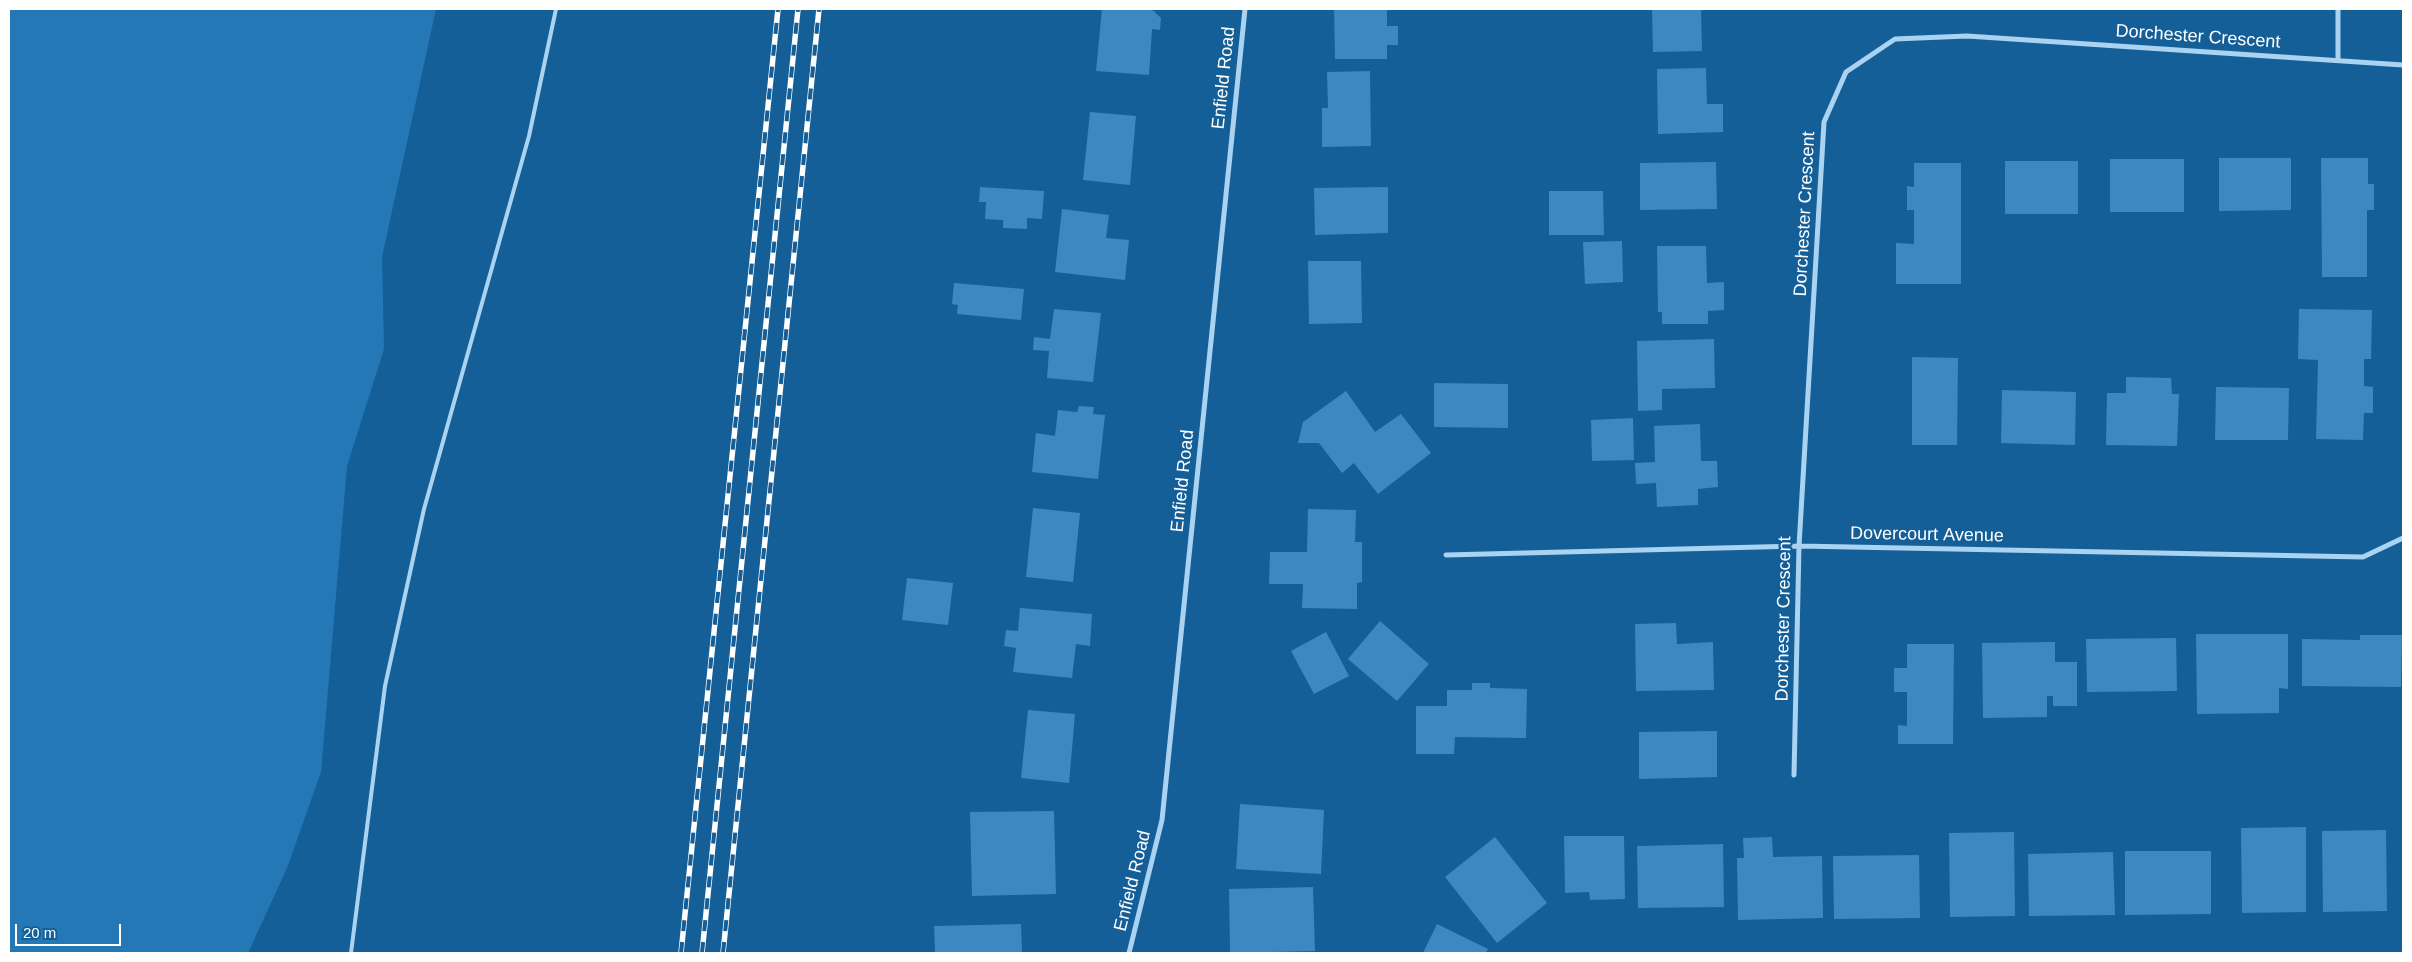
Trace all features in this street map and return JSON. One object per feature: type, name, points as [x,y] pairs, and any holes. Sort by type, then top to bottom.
[{"type":"street","name":"Enfield Road","points":[[1129,953],[1162,820],[1245,9]]},
{"type":"street","points":[[2338,9],[2338,59]]},
{"type":"street","name":"Dorchester Crescent","points":[[1794,775],[1799,546],[1824,122],[1846,72],[1895,39],[1966,36],[2338,59],[2403,65]]},
{"type":"street","name":"Dovercourt Avenue","points":[[1446,555],[1799,546],[2363,557],[2403,538]]},
{"type":"lane","points":[[350,953],[385,686],[424,509],[529,136],[556,9]]},
{"type":"shaded area","points":[[11,9],[436,9],[382,257],[384,349],[347,466],[321,772],[287,868],[248,953],[9,953],[9,13]]},
{"type":"building","points":[[1102,9],[1148,9],[1154,11],[1161,18],[1160,30],[1152,29],[1149,75],[1096,71]]},
{"type":"building","points":[[1334,9],[1387,9],[1387,26],[1398,26],[1398,45],[1387,45],[1387,59],[1335,59]]},
{"type":"building","points":[[1652,9],[1701,9],[1702,51],[1653,52]]},
{"type":"building","points":[[1706,68],[1707,104],[1723,104],[1723,132],[1658,134],[1657,69]]},
{"type":"building","points":[[1370,71],[1371,146],[1322,147],[1322,108],[1328,108],[1327,72]]},
{"type":"building","points":[[1090,112],[1136,116],[1130,185],[1083,180]]},
{"type":"building","points":[[2219,158],[2291,158],[2291,210],[2219,211]]},
{"type":"building","points":[[2321,158],[2368,158],[2368,184],[2374,184],[2374,210],[2367,210],[2367,277],[2322,277]]},
{"type":"building","points":[[2110,159],[2184,159],[2184,212],[2110,212]]},
{"type":"building","points":[[2005,161],[2078,161],[2078,214],[2005,214]]},
{"type":"building","points":[[1716,162],[1717,209],[1640,210],[1640,163]]},
{"type":"building","points":[[1914,163],[1961,163],[1961,284],[1896,284],[1896,243],[1914,244],[1914,210],[1907,210],[1907,186],[1914,187]]},
{"type":"building","points":[[980,187],[1044,191],[1042,219],[1027,218],[1027,229],[1003,228],[1003,220],[985,219],[986,202],[979,202]]},
{"type":"building","points":[[1388,187],[1388,233],[1315,235],[1314,188]]},
{"type":"building","points":[[1549,191],[1603,191],[1604,235],[1549,235]]},
{"type":"building","points":[[1062,209],[1109,215],[1106,238],[1129,240],[1125,280],[1055,272]]},
{"type":"building","points":[[1622,241],[1623,282],[1585,284],[1583,242]]},
{"type":"building","points":[[1657,246],[1706,246],[1707,283],[1724,282],[1724,310],[1708,311],[1708,324],[1662,324],[1662,312],[1658,312]]},
{"type":"building","points":[[1308,261],[1361,261],[1362,323],[1309,324]]},
{"type":"building","points":[[954,283],[1024,289],[1021,320],[957,314],[958,305],[952,304]]},
{"type":"building","points":[[1054,309],[1101,313],[1093,382],[1047,378],[1049,351],[1033,350],[1034,337],[1050,339]]},
{"type":"building","points":[[2299,309],[2372,310],[2371,359],[2364,359],[2364,386],[2373,387],[2373,413],[2364,413],[2363,440],[2316,439],[2318,360],[2298,359]]},
{"type":"building","points":[[1714,339],[1715,388],[1662,389],[1662,410],[1638,411],[1637,341]]},
{"type":"building","points":[[1912,357],[1958,358],[1957,445],[1912,445]]},
{"type":"building","points":[[2126,377],[2171,378],[2172,394],[2179,394],[2177,446],[2106,445],[2107,393],[2126,393]]},
{"type":"building","points":[[1434,383],[1508,384],[1508,428],[1434,427]]},
{"type":"building","points":[[2216,387],[2289,388],[2288,440],[2215,440]]},
{"type":"building","points":[[2002,390],[2076,392],[2075,445],[2001,443]]},
{"type":"building","points":[[1346,391],[1375,432],[1401,414],[1431,453],[1378,494],[1354,463],[1342,473],[1319,443],[1298,443],[1303,422]]},
{"type":"building","points":[[1079,406],[1094,407],[1093,414],[1105,415],[1098,479],[1032,472],[1036,433],[1055,436],[1058,410],[1077,412]]},
{"type":"building","points":[[1633,418],[1634,460],[1592,461],[1591,420]]},
{"type":"building","points":[[1700,424],[1701,461],[1717,461],[1718,487],[1698,489],[1698,505],[1657,507],[1656,483],[1636,484],[1635,463],[1655,462],[1654,426]]},
{"type":"building","points":[[1033,508],[1080,513],[1073,582],[1026,577]]},
{"type":"building","points":[[1308,509],[1356,510],[1355,542],[1362,542],[1362,582],[1357,583],[1357,609],[1302,608],[1303,584],[1269,584],[1270,552],[1307,552]]},
{"type":"building","points":[[907,578],[953,583],[948,625],[902,620]]},
{"type":"building","points":[[1020,608],[1092,614],[1090,646],[1076,644],[1072,678],[1013,672],[1016,648],[1004,646],[1006,630],[1018,631]]},
{"type":"building","points":[[1380,621],[1429,664],[1397,701],[1348,659]]},
{"type":"building","points":[[1676,623],[1677,644],[1713,642],[1714,690],[1636,691],[1635,624]]},
{"type":"building","points":[[1326,632],[1349,676],[1314,694],[1291,651]]},
{"type":"building","points":[[2196,634],[2288,634],[2288,689],[2279,688],[2279,713],[2197,714]]},
{"type":"building","points":[[2360,635],[2402,635],[2401,687],[2302,686],[2302,639],[2360,640]]},
{"type":"building","points":[[2176,638],[2177,691],[2087,692],[2086,639]]},
{"type":"building","points":[[2055,642],[2055,662],[2077,662],[2077,706],[2053,706],[2053,696],[2047,696],[2047,717],[1983,718],[1982,643]]},
{"type":"building","points":[[1907,644],[1954,644],[1953,744],[1898,744],[1898,725],[1907,726],[1907,692],[1894,692],[1894,668],[1907,668]]},
{"type":"building","points":[[1472,683],[1490,683],[1490,688],[1527,689],[1526,738],[1455,737],[1454,754],[1416,754],[1416,706],[1447,706],[1447,690],[1472,690]]},
{"type":"building","points":[[1028,710],[1075,714],[1069,783],[1021,778]]},
{"type":"building","points":[[1717,731],[1717,777],[1639,779],[1639,732]]},
{"type":"building","points":[[1240,804],[1324,810],[1321,874],[1236,869]]},
{"type":"building","points":[[1054,811],[1056,894],[972,896],[970,812]]},
{"type":"building","points":[[2306,827],[2306,912],[2242,913],[2241,828]]},
{"type":"building","points":[[2386,830],[2387,911],[2323,912],[2322,831]]},
{"type":"building","points":[[2014,832],[2015,916],[1950,917],[1949,833]]},
{"type":"building","points":[[1564,836],[1624,836],[1625,899],[1590,900],[1589,892],[1565,893]]},
{"type":"building","points":[[1495,837],[1547,903],[1497,943],[1445,877]]},
{"type":"building","points":[[1772,837],[1773,857],[1822,856],[1823,918],[1738,920],[1737,858],[1744,858],[1743,838]]},
{"type":"building","points":[[1723,844],[1724,907],[1638,908],[1637,846]]},
{"type":"building","points":[[2125,851],[2211,851],[2211,914],[2125,915]]},
{"type":"building","points":[[2113,852],[2115,915],[2029,916],[2028,854]]},
{"type":"building","points":[[1919,855],[1920,918],[1834,919],[1833,856]]},
{"type":"building","points":[[1313,887],[1315,951],[1230,953],[1229,889]]},
{"type":"building","points":[[1021,924],[1022,953],[935,953],[934,926]]},
{"type":"building","points":[[1437,924],[1488,949],[1486,953],[1423,953]]},
{"type":"railway","points":[[681,953],[778,9]]},
{"type":"railway","points":[[702,953],[798,9]]},
{"type":"railway","points":[[723,953],[819,9]]}]
